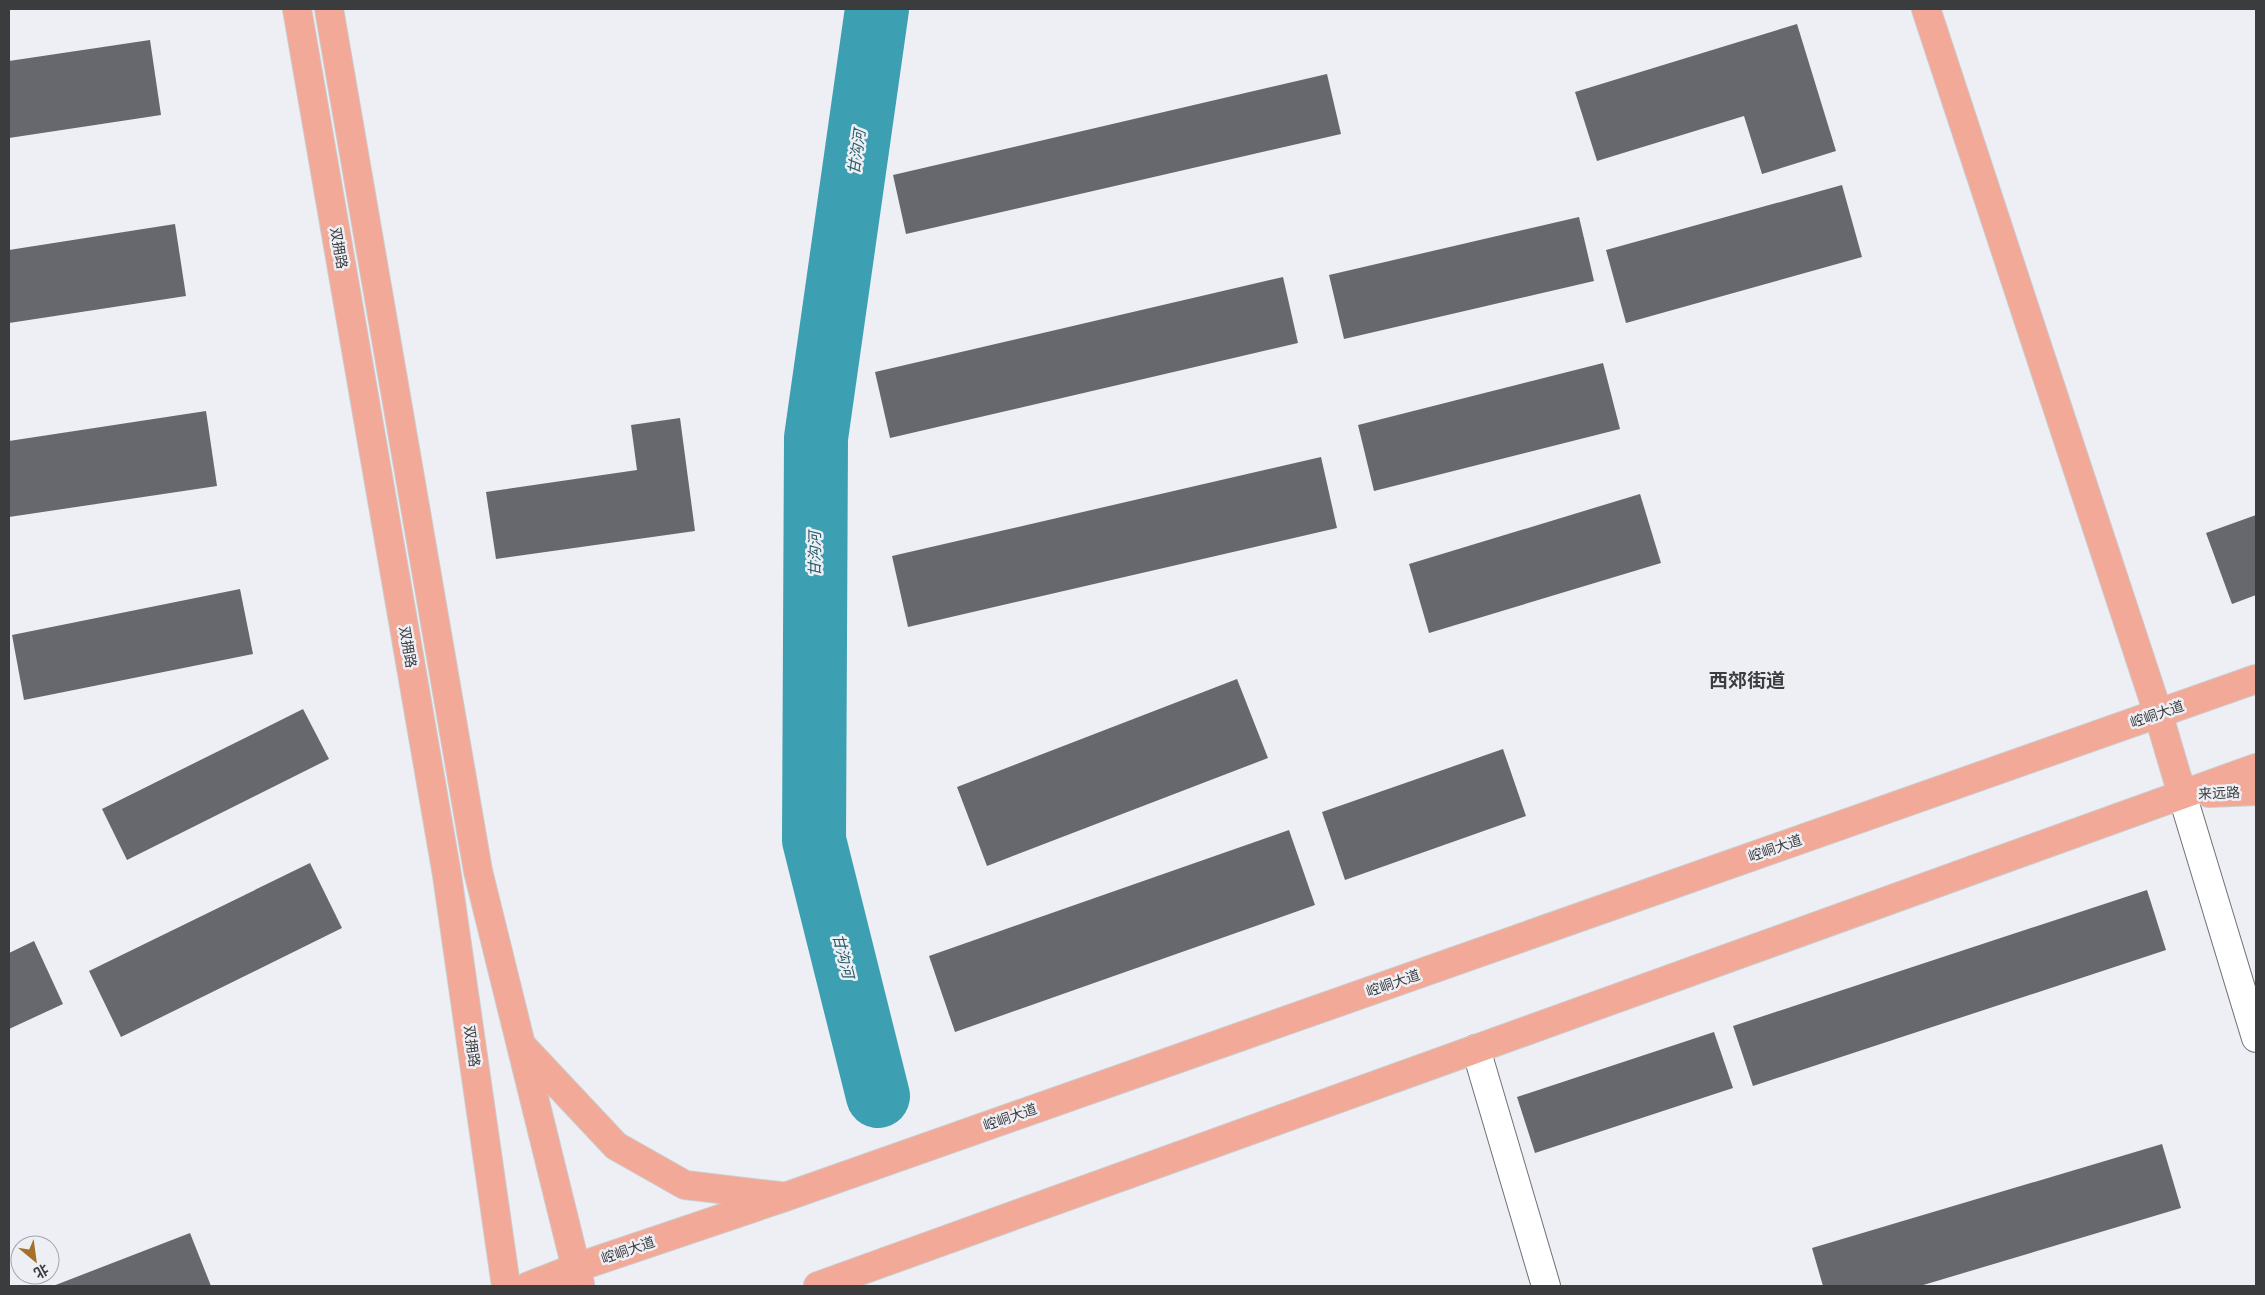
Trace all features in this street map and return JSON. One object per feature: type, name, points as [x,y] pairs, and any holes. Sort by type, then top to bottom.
[{"type":"main road","name":"双拥路","points":[[297,9],[448,875],[506,1286]]},
{"type":"main road","points":[[328,9],[478,871],[578,1277]]},
{"type":"main road","points":[[1926,9],[2158,713],[2182,794]]},
{"type":"main road","name":"崆峒大道","points":[[528,1286],[578,1277],[785,1197],[2256,679]]},
{"type":"main road","points":[[818,1286],[2256,768]]},
{"type":"main road","name":"来远路","points":[[2182,794],[2256,792]]},
{"type":"main road","points":[[522,1046],[616,1146],[685,1185],[785,1197]]},
{"type":"street","points":[[2182,794],[2256,1038]]},
{"type":"street","points":[[1476,1049],[1546,1286]]},
{"type":"building","points":[[1797,24],[1836,151],[1762,174],[1744,116],[1597,161],[1575,92]]},
{"type":"building","points":[[150,40],[161,115],[9,138],[9,61]]},
{"type":"building","points":[[1327,74],[1341,134],[906,234],[893,175]]},
{"type":"building","points":[[1842,185],[1862,257],[1626,323],[1606,250]]},
{"type":"building","points":[[1579,217],[1594,281],[1344,339],[1329,275]]},
{"type":"building","points":[[175,224],[186,296],[9,323],[9,250]]},
{"type":"building","points":[[1283,277],[1298,343],[890,438],[875,372]]},
{"type":"building","points":[[1603,363],[1620,429],[1374,491],[1358,425]]},
{"type":"building","points":[[206,411],[217,486],[9,517],[9,441]]},
{"type":"building","points":[[680,418],[695,531],[496,559],[486,492],[637,470],[631,425]]},
{"type":"building","points":[[1321,457],[1337,528],[908,627],[892,556]]},
{"type":"building","points":[[1640,494],[1661,563],[1429,633],[1409,564]]},
{"type":"building","points":[[2256,515],[2256,595],[2232,604],[2206,533]]},
{"type":"building","points":[[240,589],[253,654],[24,700],[12,635]]},
{"type":"building","points":[[1237,679],[1268,758],[987,866],[957,787]]},
{"type":"building","points":[[303,709],[329,759],[127,860],[102,809]]},
{"type":"building","points":[[1503,749],[1526,816],[1345,880],[1322,812]]},
{"type":"building","points":[[1289,830],[1315,905],[955,1032],[929,956]]},
{"type":"building","points":[[310,863],[342,928],[121,1037],[89,971]]},
{"type":"building","points":[[2147,890],[2166,950],[1753,1086],[1733,1026]]},
{"type":"building","points":[[34,941],[63,1004],[9,1029],[9,953]]},
{"type":"building","points":[[1714,1032],[1733,1088],[1535,1153],[1517,1097]]},
{"type":"building","points":[[2162,1144],[2181,1208],[1920,1286],[1823,1286],[1812,1248]]},
{"type":"building","points":[[190,1233],[211,1286],[53,1286],[60,1285],[60,1283]]},
{"type":"waterway","name":"甘沟河","points":[[877,9],[816,438],[814,840],[878,1096]]},
{"type":"district","name":"西郊街道","points":[[1747,680]]}]
